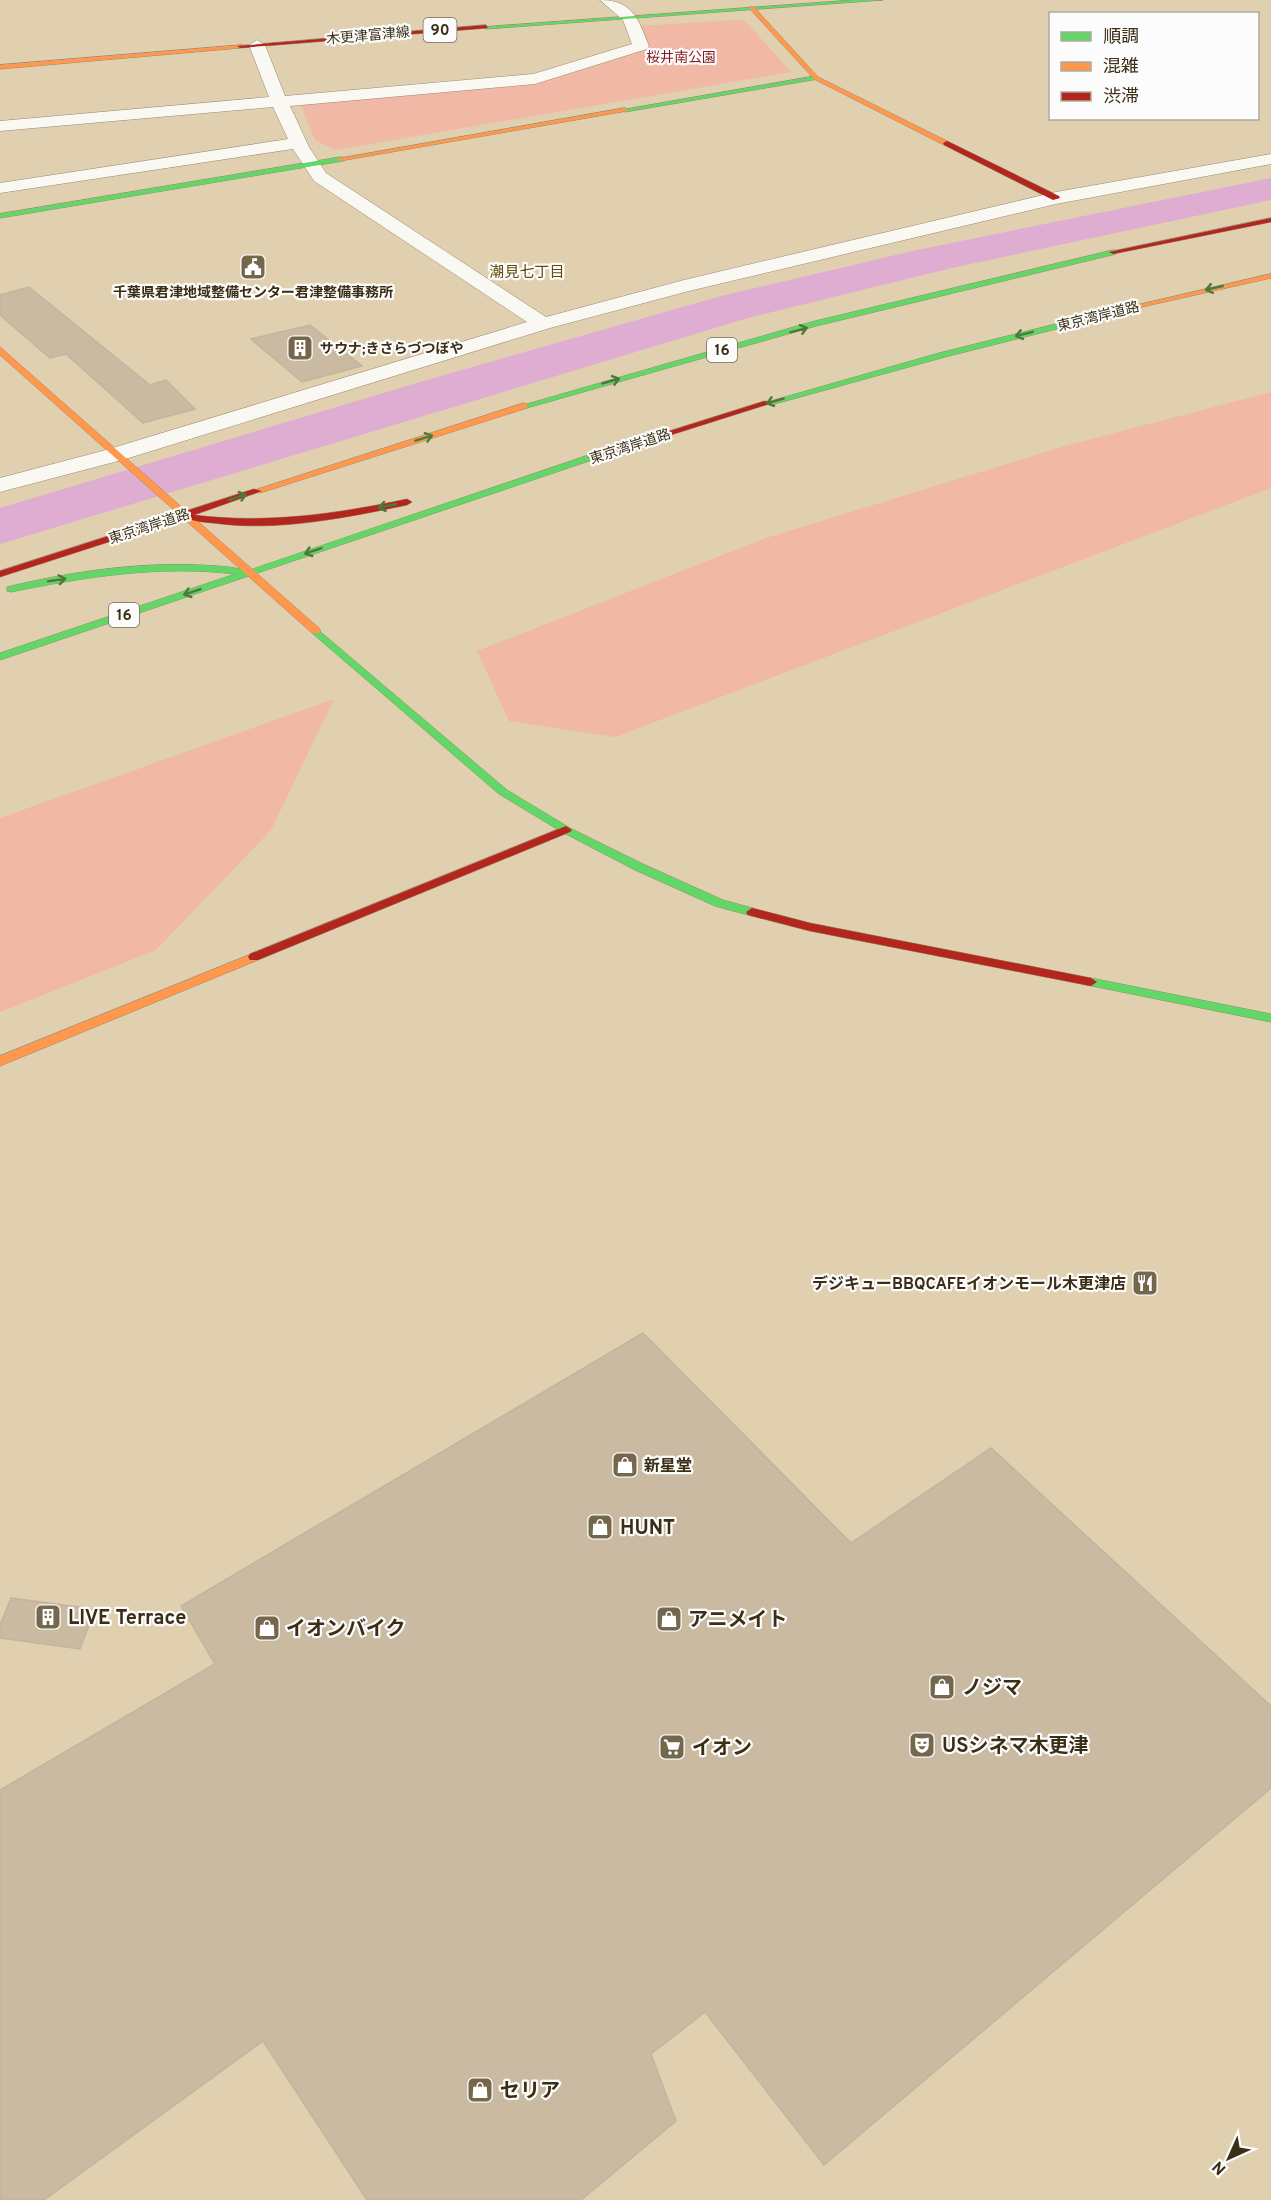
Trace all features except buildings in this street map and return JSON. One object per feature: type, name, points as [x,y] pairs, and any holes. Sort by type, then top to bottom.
[{"type":"main road","name":"木更津富津線","points":[[0,67],[396,33],[880,0]]},
{"type":"main road","points":[[752,8],[816,78],[1056,198]]},
{"type":"main road","points":[[0,216],[816,78]]},
{"type":"main road","name":"東京湾岸道路","points":[[0,574],[544,400],[677,362],[964,287],[1271,220]]},
{"type":"main road","name":"東京湾岸道路","points":[[0,657],[667,434],[913,363],[1121,310],[1271,276]]},
{"type":"main road","points":[[0,350],[114,455],[248,573],[504,792],[566,830],[639,867],[719,903],[822,929],[1271,1018]]},
{"type":"main road","points":[[437,495],[667,434]]},
{"type":"main road","points":[[183,515],[206,521],[232,523],[277,521],[385,507],[416,500]]},
{"type":"main road","points":[[0,591],[102,573],[165,567],[214,566],[248,573]]},
{"type":"main road","points":[[0,1061],[566,830]]},
{"type":"street","points":[[0,126],[535,79],[641,46],[630,18],[608,0]]},
{"type":"street","points":[[257,45],[299,143],[320,177],[543,324]]},
{"type":"street","points":[[0,188],[299,143]]},
{"type":"street","points":[[0,485],[114,455],[543,324],[684,286],[1056,198],[1271,159]]},
{"type":"green space","name":"桜井南公園","points":[[745,21],[791,72],[335,150],[315,140],[301,106],[310,101],[538,81],[645,46],[637,26]]},
{"type":"green space","points":[[1271,392],[1271,488],[615,737],[509,721],[477,651],[766,538],[1065,446]]},
{"type":"green space","points":[[334,699],[271,830],[156,950],[0,1012],[0,818]]},
{"type":"shaded area","points":[[1271,178],[1271,200],[952,268],[748,318],[0,544],[0,508],[420,382],[721,296],[917,250]]},
{"type":"traffic: fast","points":[[486,27],[880,0]]},
{"type":"traffic: fast","points":[[625,110],[816,78]]},
{"type":"traffic: fast","points":[[0,216],[340,159]]},
{"type":"traffic: fast","points":[[524,406],[814,324],[1113,252]]},
{"type":"traffic: fast","points":[[768,403],[942,355],[1133,307]]},
{"type":"traffic: fast","points":[[0,657],[592,457]]},
{"type":"traffic: fast","points":[[11,589],[126,570],[184,567],[242,572]]},
{"type":"traffic: fast","points":[[316,631],[503,792],[566,830],[639,867],[719,903],[752,912]]},
{"type":"traffic: fast","points":[[1091,982],[1271,1018]]},
{"type":"traffic: slow","points":[[752,8],[816,78],[947,143]]},
{"type":"traffic: slow","points":[[0,67],[240,46]]},
{"type":"traffic: slow","points":[[340,159],[625,110]]},
{"type":"traffic: slow","points":[[1133,307],[1271,276]]},
{"type":"traffic: slow","points":[[0,350],[316,631]]},
{"type":"traffic: slow","points":[[257,491],[524,406]]},
{"type":"traffic: slow","points":[[0,1061],[254,957]]},
{"type":"traffic: jam","points":[[240,46],[486,27]]},
{"type":"traffic: jam","points":[[947,143],[1056,198]]},
{"type":"traffic: jam","points":[[1113,252],[1271,220]]},
{"type":"traffic: jam","points":[[592,457],[768,403]]},
{"type":"traffic: jam","points":[[0,574],[257,491]]},
{"type":"traffic: jam","points":[[191,517],[218,521],[272,522],[326,517],[407,502]]},
{"type":"traffic: jam","points":[[254,957],[566,830]]},
{"type":"traffic: jam","points":[[752,912],[810,927],[1091,982]]},
{"type":"place","name":"千葉県君津地域整備センター君津整備事務所","points":[[253,267]]},
{"type":"place","name":"サウナ;きさらづつぼや","points":[[300,348]]},
{"type":"place","name":"デジキューBBQCAFEイオンモール木更津店","points":[[1145,1283]]},
{"type":"place","name":"新星堂","points":[[625,1465]]},
{"type":"place","name":"HUNT","points":[[600,1527]]},
{"type":"place","name":"LIVE Terrace","points":[[48,1617]]},
{"type":"place","name":"アニメイト","points":[[669,1619]]},
{"type":"place","name":"イオンバイク","points":[[267,1628]]},
{"type":"place","name":"ノジマ","points":[[942,1687]]},
{"type":"place","name":"USシネマ木更津","points":[[922,1745]]},
{"type":"place","name":"イオン","points":[[672,1747]]},
{"type":"place","name":"セリア","points":[[480,2090]]},
{"type":"district","name":"潮見七丁目","points":[[527,272]]}]
